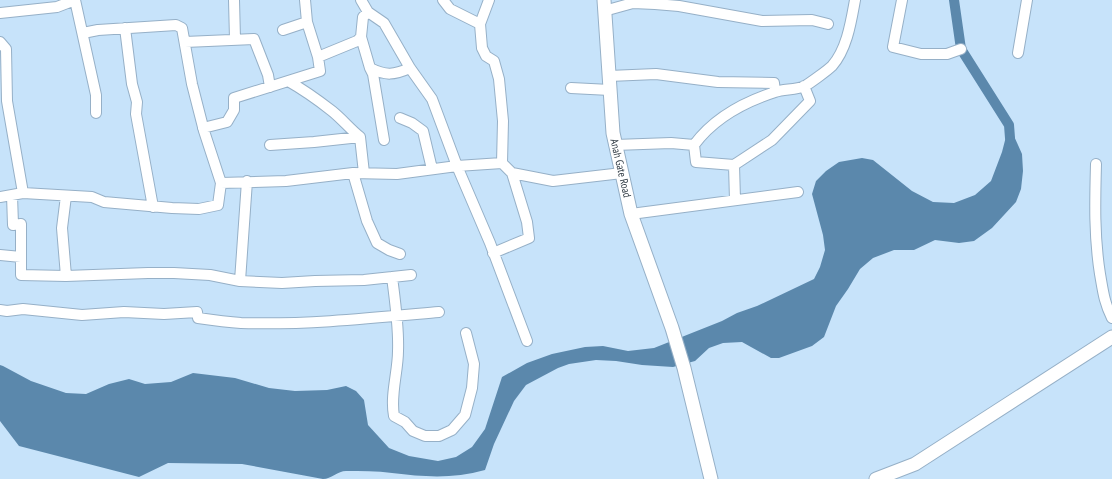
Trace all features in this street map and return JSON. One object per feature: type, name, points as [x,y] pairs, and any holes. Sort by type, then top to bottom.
[{"type":"street","points":[[0,13],[57,7],[75,0],[96,95],[96,114]]},
{"type":"street","points":[[234,0],[235,39]]},
{"type":"street","points":[[203,128],[227,122],[234,110],[234,98],[320,71],[318,57],[307,22],[305,0]]},
{"type":"street","points":[[361,0],[368,12],[384,23],[410,68],[432,100],[527,341]]},
{"type":"street","points":[[443,0],[450,9],[480,24]]},
{"type":"street","points":[[489,0],[480,24],[482,48],[486,56],[494,61],[499,79],[503,121],[502,163],[512,173],[527,222],[529,238],[493,253]]},
{"type":"street","points":[[804,86],[810,101],[772,140],[734,165],[696,162],[694,145],[703,133],[720,119],[744,105],[774,92],[804,86],[832,66],[842,49],[849,28],[855,0]]},
{"type":"street","points":[[902,0],[893,47],[921,54],[947,54],[961,49]]},
{"type":"street","points":[[1018,53],[1027,0]]},
{"type":"street","points":[[604,5],[633,3],[679,6],[762,21],[812,20],[828,24]]},
{"type":"street","name":"Anah Gate Road","points":[[604,5],[613,133],[631,214],[672,328],[684,368],[710,479]]},
{"type":"street","points":[[368,12],[363,17],[361,38],[373,74],[384,140]]},
{"type":"street","points":[[283,30],[307,22]]},
{"type":"street","points":[[0,197],[23,193],[92,197],[104,202],[153,207],[199,209],[218,205],[220,183],[203,128],[192,84],[182,28],[176,25],[98,30],[83,33]]},
{"type":"street","points":[[125,28],[132,84],[137,102],[136,114],[153,207]]},
{"type":"street","points":[[185,42],[254,38],[268,76],[270,86]]},
{"type":"street","points":[[318,57],[361,38]]},
{"type":"street","points":[[0,42],[6,49],[6,101],[23,193]]},
{"type":"street","points":[[370,68],[377,72],[390,75],[410,68]]},
{"type":"street","points":[[609,76],[656,74],[718,82],[774,83],[774,92]]},
{"type":"street","points":[[288,81],[304,90],[333,112],[360,137]]},
{"type":"street","points":[[571,88],[610,90]]},
{"type":"street","points":[[400,118],[412,123],[423,131],[432,169]]},
{"type":"street","points":[[270,145],[360,137]]},
{"type":"street","points":[[360,137],[359,173],[367,221],[377,243],[388,250],[400,254]]},
{"type":"street","points":[[616,145],[634,143],[671,143],[694,145]]},
{"type":"street","points":[[220,183],[286,181],[359,173],[397,174],[457,166],[502,163]]},
{"type":"street","points":[[1096,164],[1095,222],[1097,254],[1105,304],[1112,318]]},
{"type":"street","points":[[734,165],[735,200]]},
{"type":"street","points":[[512,173],[553,181],[622,173]]},
{"type":"street","points":[[240,281],[247,181]]},
{"type":"street","points":[[631,214],[798,192]]},
{"type":"street","points":[[12,195],[13,225],[20,224],[21,275],[66,276],[174,273],[210,275],[240,281],[282,283],[364,280],[411,275]]},
{"type":"street","points":[[66,196],[62,228],[66,276]]},
{"type":"street","points":[[0,255],[21,257]]},
{"type":"street","points":[[392,277],[398,349],[398,369],[393,408],[394,416],[404,422],[413,431],[425,436],[439,436],[452,430],[465,415],[472,388],[474,364],[466,333]]},
{"type":"street","points":[[0,310],[7,311],[23,309],[82,315],[124,312],[164,314],[197,312],[198,318],[240,323],[288,323],[439,312]]},
{"type":"street","points":[[876,479],[915,464],[1112,337]]},
{"type":"water","points":[[1009,125],[1022,154],[1023,171],[1021,189],[1016,202],[992,228],[974,241],[959,243],[935,240],[914,250],[894,250],[873,258],[860,269],[836,306],[824,337],[812,346],[779,358],[771,358],[742,342],[723,343],[709,348],[695,361],[673,367],[596,360],[569,364],[558,368],[526,385],[514,401],[494,444],[485,470],[450,476],[416,475],[375,471],[346,471],[323,479],[242,464],[168,463],[139,477],[19,446],[0,421],[0,365],[31,381],[66,393],[86,394],[109,384],[129,379],[145,384],[171,382],[193,373],[235,378],[269,388],[295,391],[327,390],[346,386],[356,391],[364,400],[368,425],[389,448],[409,456],[438,461],[456,457],[472,447],[485,429],[502,377],[527,363],[552,354],[585,347],[603,346],[628,351],[654,348],[757,306],[814,279],[820,267],[825,250],[823,235],[812,194],[816,181],[826,171],[839,162],[862,158],[873,160],[912,191],[933,202],[954,203],[975,195],[991,181],[1002,152]]},
{"type":"waterway","points":[[954,0],[961,49],[1009,125],[1010,138]]}]
